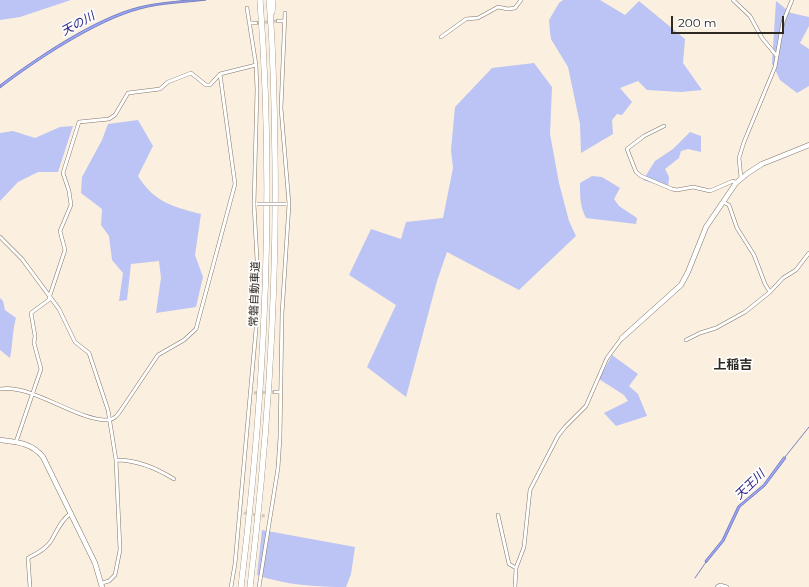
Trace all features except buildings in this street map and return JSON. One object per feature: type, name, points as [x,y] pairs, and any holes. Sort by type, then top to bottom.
[{"type":"highway","name":"常磐自動車道","points":[[241,587],[258,431],[264,332],[266,148],[260,0]]},
{"type":"highway","name":"常磐自動車道","points":[[250,587],[267,430],[273,339],[276,206],[269,0]]},
{"type":"highway","points":[[270,26],[273,0]]},
{"type":"street","points":[[441,37],[466,19],[478,18],[498,7],[508,9],[515,8],[521,0]]},
{"type":"street","points":[[734,0],[750,16],[762,38],[776,55]]},
{"type":"street","points":[[741,178],[740,158],[744,142],[775,68],[776,55],[783,22],[792,0]]},
{"type":"street","points":[[231,587],[235,564],[239,511],[252,393],[258,307],[258,260],[255,204],[256,66],[247,8]]},
{"type":"street","points":[[260,587],[278,460],[281,392],[282,314],[287,204],[281,108],[285,13]]},
{"type":"street","points":[[278,21],[284,21]]},
{"type":"street","points":[[249,23],[256,23]]},
{"type":"street","points":[[16,442],[31,394],[41,369],[34,343],[35,336],[31,313],[49,299],[65,250],[60,231],[71,205],[69,191],[63,173],[79,122],[109,119],[115,115],[128,93],[160,90],[168,82],[191,73],[206,85],[210,85],[220,74],[256,66]]},
{"type":"street","points":[[0,389],[8,388],[31,394],[91,417],[110,420],[118,414],[158,355],[184,340],[196,329],[235,184],[220,74]]},
{"type":"street","points":[[664,126],[644,136],[627,149],[636,172],[641,176],[677,190],[693,187],[710,191],[733,181],[736,183]]},
{"type":"street","points":[[515,587],[516,568],[524,547],[530,490],[558,436],[586,406],[607,358],[622,338],[681,285],[688,272],[706,227],[736,183],[762,164],[809,145]]},
{"type":"street","points":[[723,202],[729,206],[737,228],[754,255],[765,284],[770,292]]},
{"type":"street","points":[[255,204],[287,204]]},
{"type":"street","points":[[0,237],[22,260],[49,299],[58,309],[75,342],[89,353],[92,360],[110,420],[116,460],[120,550],[115,575],[109,581],[102,585],[95,564],[43,457],[35,448],[24,443],[0,440]]},
{"type":"street","points":[[686,340],[700,333],[716,328],[745,312],[770,292],[783,278],[796,270],[809,253]]},
{"type":"street","points":[[275,392],[281,392]]},
{"type":"street","points":[[116,460],[127,460],[145,464],[174,479]]},
{"type":"street","points":[[239,511],[244,513]]},
{"type":"street","points":[[30,587],[28,558],[39,552],[50,542],[66,516],[71,513]]},
{"type":"street","points":[[498,515],[509,564],[516,568]]},
{"type":"street","points":[[265,516],[270,516]]},
{"type":"street","points":[[717,587],[720,585],[728,587]]},
{"type":"shaded area","points":[[0,0],[71,0],[20,17],[0,20]]},
{"type":"shaded area","points":[[563,0],[600,0],[625,15],[639,1],[685,39],[683,63],[702,90],[681,92],[647,90],[638,81],[620,88],[632,102],[622,115],[617,114],[612,120],[613,134],[581,153],[580,124],[568,67],[551,39],[550,32],[549,20],[559,3]]},
{"type":"shaded area","points":[[776,1],[791,13],[809,17],[809,26],[800,43],[809,49],[809,86],[797,93],[780,80],[772,63]]},
{"type":"shaded area","points":[[534,63],[552,87],[550,134],[559,183],[569,221],[576,236],[519,290],[447,252],[437,281],[406,397],[367,367],[396,305],[349,275],[371,229],[401,239],[406,222],[443,218],[453,168],[451,150],[455,107],[492,68]]},
{"type":"shaded area","points":[[138,120],[153,146],[138,176],[144,185],[158,198],[165,202],[182,209],[201,214],[195,255],[203,277],[196,307],[156,313],[161,278],[159,261],[131,264],[127,300],[119,301],[123,273],[112,260],[109,236],[101,225],[102,209],[81,193],[82,177],[102,140],[108,124]]},
{"type":"shaded area","points":[[73,126],[58,172],[38,172],[18,182],[0,201],[0,133],[13,131],[35,138],[60,127]]},
{"type":"shaded area","points":[[690,132],[701,136],[701,152],[688,149],[681,151],[679,158],[665,169],[669,177],[668,188],[643,180],[655,161],[673,149]]},
{"type":"shaded area","points":[[592,176],[602,177],[620,188],[614,199],[619,206],[637,218],[636,224],[586,218],[581,206],[580,183]]},
{"type":"shaded area","points":[[0,298],[3,301],[5,310],[16,318],[10,358],[0,350]]},
{"type":"shaded area","points":[[612,355],[638,374],[629,386],[638,394],[647,416],[616,426],[604,413],[628,401],[624,395],[599,379]]},
{"type":"shaded area","points":[[262,530],[355,547],[351,574],[346,587],[301,585],[257,575]]},
{"type":"water","points":[[188,0],[206,0],[164,4],[123,14],[67,42],[0,88],[0,85],[48,51],[85,29],[104,20],[122,12],[139,7]]},
{"type":"water","points":[[784,457],[786,458],[765,486],[740,507],[724,541],[706,563],[705,561],[722,540],[738,506],[763,485]]},
{"type":"waterway","name":"天王川","points":[[785,457],[809,427]]},
{"type":"waterway","name":"天王川","points":[[695,578],[706,562]]},
{"type":"tunnel","points":[[256,23],[278,21]]},
{"type":"tunnel","points":[[254,393],[275,392]]},
{"type":"tunnel","points":[[244,513],[265,516]]},
{"type":"district","name":"上稲吉","points":[[733,365]]},
{"type":"water label","name":"天の川","points":[[78,24]]}]
